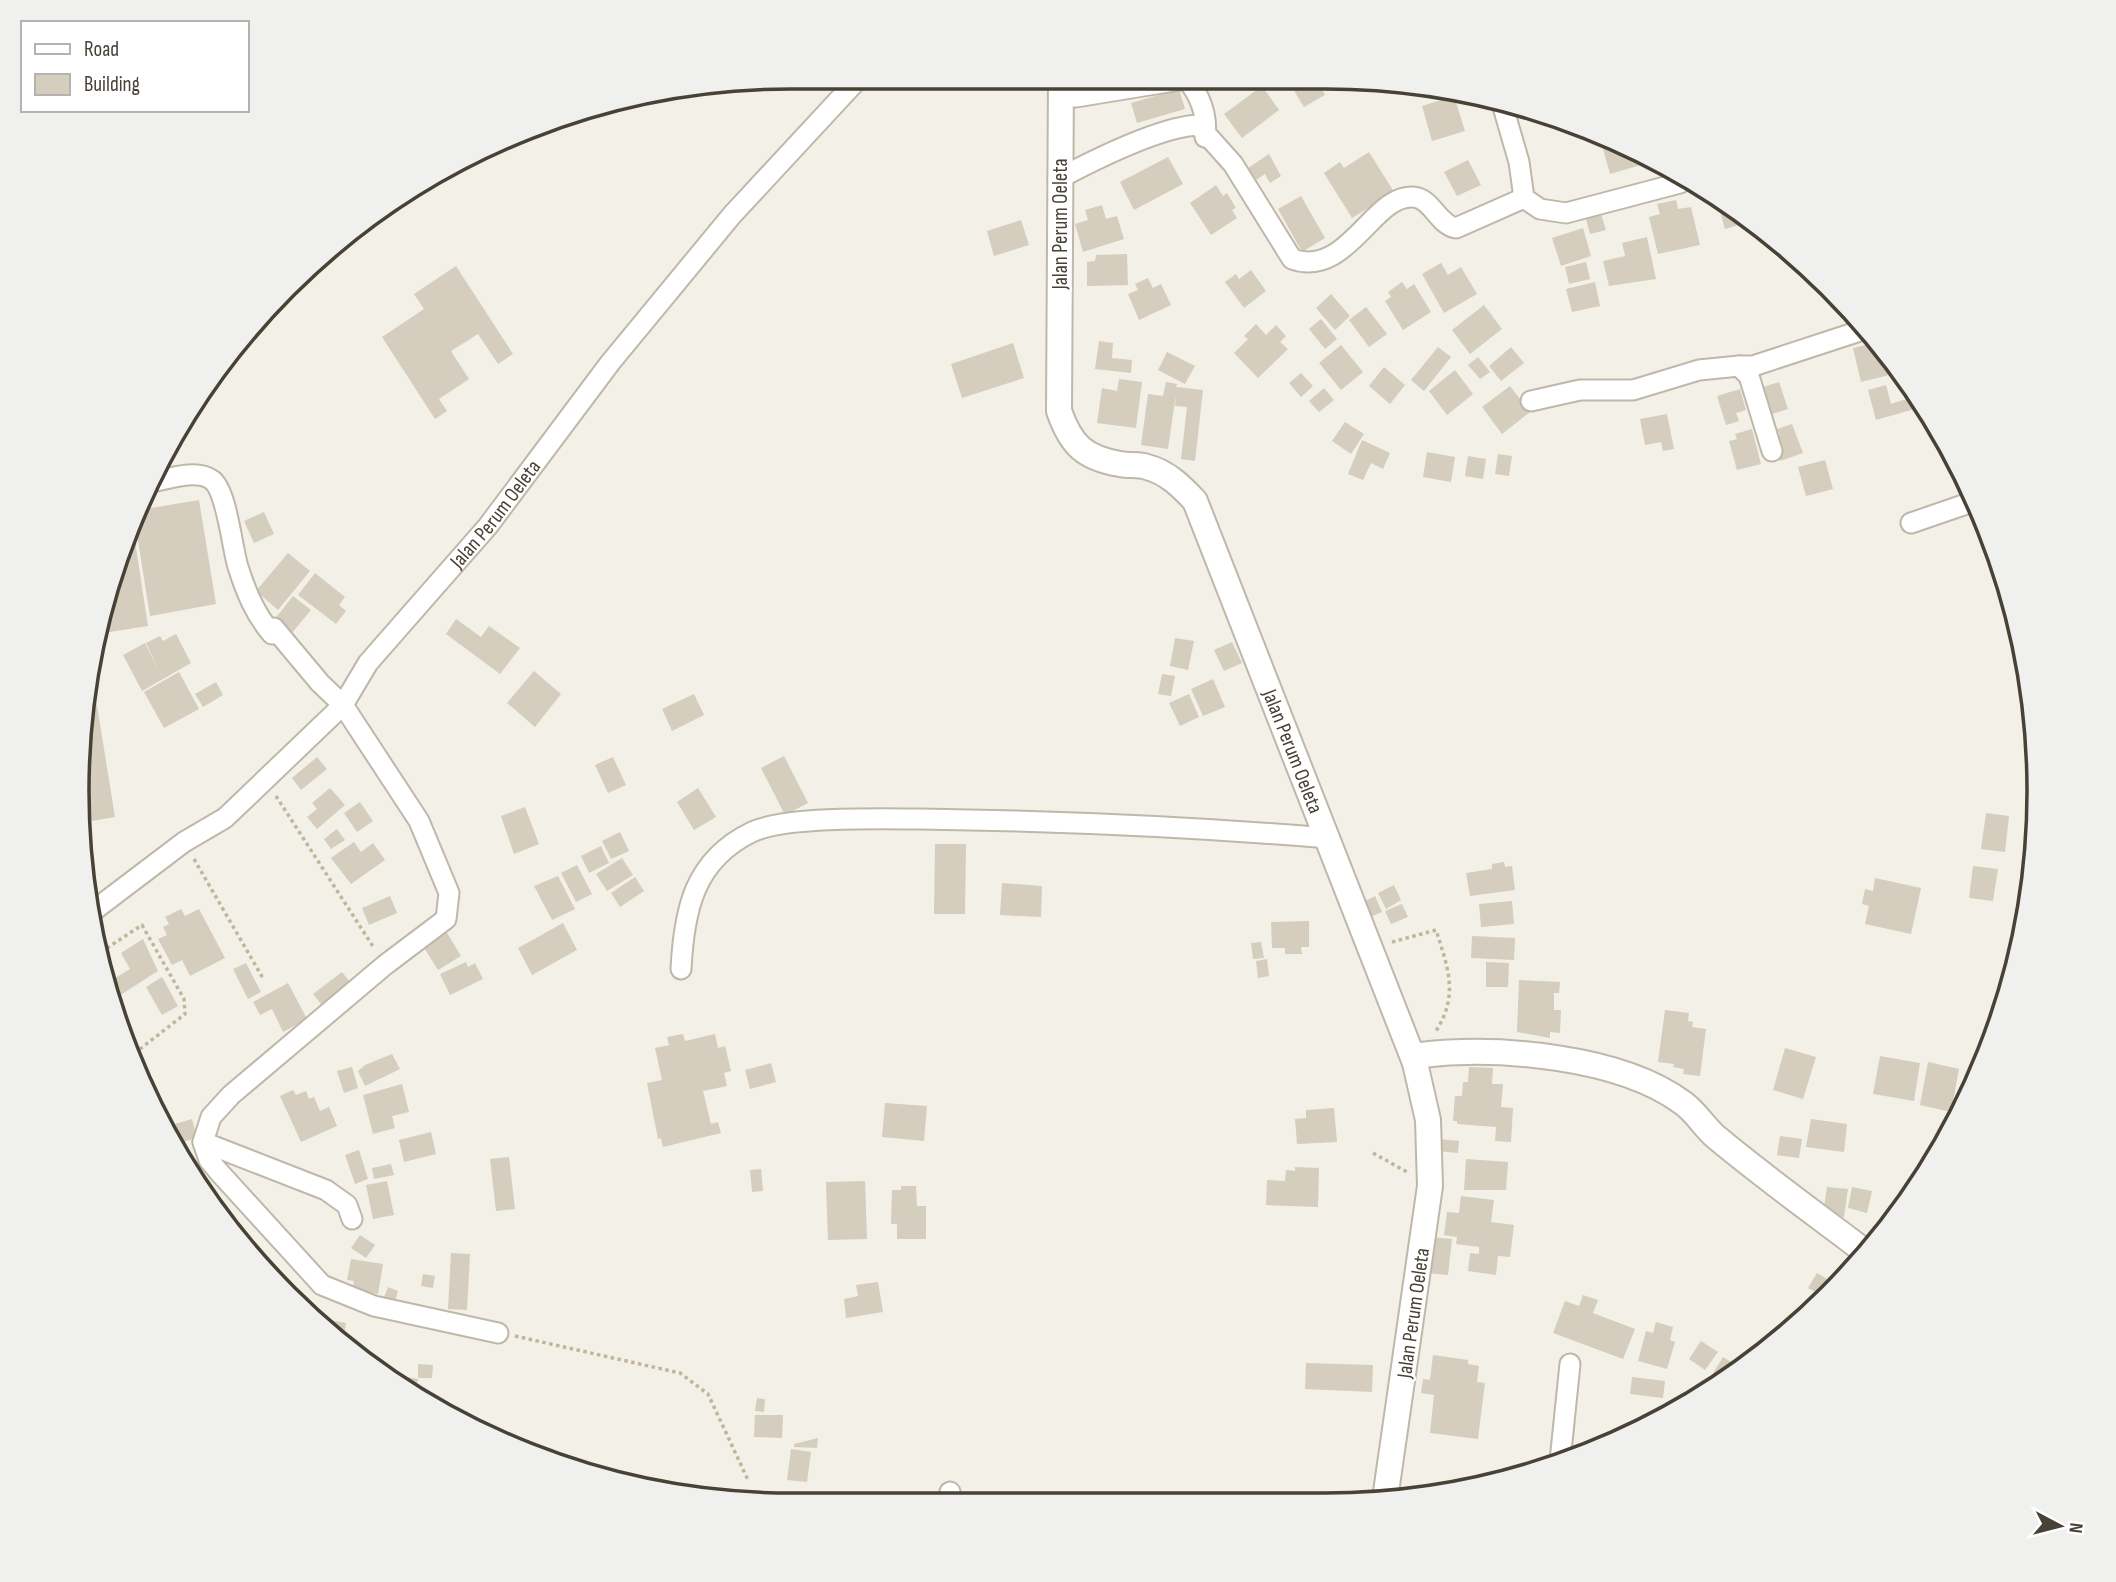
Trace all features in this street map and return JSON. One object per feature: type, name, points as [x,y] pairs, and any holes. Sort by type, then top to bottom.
[{"type":"street","name":"Jalan Perum Oeleta","points":[[99,906],[184,842],[225,818],[343,705],[368,663],[488,526],[610,363],[714,236],[849,89]]},
{"type":"street","name":"Jalan Perum Oeleta","points":[[1061,89],[1058,179],[1059,411],[1071,440],[1091,456],[1119,464],[1147,467],[1176,481],[1195,501],[1329,838],[1370,951],[1418,1059],[1429,1120],[1430,1186],[1386,1490]]},
{"type":"street","points":[[1064,89],[1076,97],[1125,89]]},
{"type":"street","points":[[1195,89],[1207,125],[1205,137]]},
{"type":"street","points":[[1505,112],[1519,162],[1524,198],[1540,209],[1566,213],[1673,182]]},
{"type":"street","points":[[1058,179],[1085,164],[1187,125],[1198,125],[1205,137],[1233,164],[1292,259],[1302,263],[1325,260],[1347,245],[1380,213],[1403,199],[1414,197],[1423,201],[1447,226],[1456,228],[1524,198]]},
{"type":"street","points":[[1531,401],[1580,390],[1633,390],[1699,370],[1753,366],[1856,332]]},
{"type":"street","points":[[1739,366],[1749,376],[1772,451]]},
{"type":"street","points":[[162,481],[202,476],[215,483],[225,508],[238,567],[256,615],[272,634],[274,628],[320,683],[343,705],[419,821],[449,893],[446,919],[385,965],[223,1102],[211,1116],[203,1142],[209,1160],[322,1285],[374,1306],[498,1333]]},
{"type":"street","points":[[1911,523],[1965,504]]},
{"type":"street","points":[[681,969],[683,926],[690,899],[702,876],[719,853],[753,831],[771,827],[864,818],[1041,821],[1174,826],[1329,838]]},
{"type":"street","points":[[1418,1059],[1505,1052],[1545,1056],[1626,1075],[1651,1084],[1684,1103],[1714,1135],[1859,1247]]},
{"type":"street","points":[[203,1142],[326,1190],[347,1205],[352,1219]]},
{"type":"street","points":[[1561,1452],[1570,1364]]},
{"type":"path","points":[[265,779],[385,965]]},
{"type":"path","points":[[184,842],[264,980]]},
{"type":"path","points":[[107,948],[142,925],[184,999],[185,1014],[139,1050]]},
{"type":"path","points":[[1370,951],[1436,930],[1448,967],[1449,1010],[1418,1059]]},
{"type":"path","points":[[1373,1153],[1430,1186]]},
{"type":"path","points":[[498,1333],[680,1373],[708,1394],[748,1480]]},
{"type":"building","points":[[1179,89],[1185,109],[1137,123],[1131,103]]},
{"type":"building","points":[[1258,89],[1264,89],[1279,110],[1242,138],[1224,114]]},
{"type":"building","points":[[1293,89],[1322,89],[1325,95],[1304,107]]},
{"type":"building","points":[[1443,100],[1456,102],[1465,131],[1432,141],[1422,106]]},
{"type":"building","points":[[1603,147],[1641,165],[1610,174]]},
{"type":"building","points":[[1369,152],[1394,192],[1352,218],[1324,173],[1340,162],[1344,168]]},
{"type":"building","points":[[1269,154],[1281,176],[1270,183],[1265,174],[1256,180],[1248,168]]},
{"type":"building","points":[[1168,157],[1183,184],[1134,210],[1120,182]]},
{"type":"building","points":[[1468,160],[1481,185],[1457,196],[1444,172]]},
{"type":"building","points":[[1216,185],[1223,196],[1227,193],[1236,208],[1232,210],[1237,218],[1211,235],[1190,203]]},
{"type":"building","points":[[1301,196],[1325,238],[1302,252],[1278,209]]},
{"type":"building","points":[[1676,200],[1678,209],[1691,207],[1700,245],[1658,254],[1649,217],[1660,214],[1657,204]]},
{"type":"building","points":[[1102,205],[1106,219],[1117,216],[1124,239],[1083,252],[1075,224],[1088,220],[1085,210]]},
{"type":"building","points":[[1720,212],[1739,225],[1725,229]]},
{"type":"building","points":[[1601,214],[1606,230],[1590,234],[1586,219]]},
{"type":"building","points":[[1021,220],[1029,245],[994,256],[987,231]]},
{"type":"building","points":[[1583,228],[1591,256],[1561,266],[1552,238]]},
{"type":"building","points":[[1647,237],[1656,279],[1609,286],[1603,261],[1625,256],[1622,243]]},
{"type":"building","points":[[1127,254],[1128,285],[1087,286],[1087,262],[1095,261],[1096,255]]},
{"type":"building","points":[[1586,262],[1590,279],[1569,284],[1565,267]]},
{"type":"building","points":[[1441,263],[1448,275],[1461,267],[1477,294],[1444,313],[1422,274]]},
{"type":"building","points":[[456,266],[513,354],[498,364],[478,334],[451,351],[469,379],[439,399],[447,411],[435,419],[382,337],[424,309],[414,294]]},
{"type":"building","points":[[1251,270],[1266,291],[1244,308],[1225,282],[1236,274],[1239,279]]},
{"type":"building","points":[[1148,278],[1153,288],[1161,284],[1171,305],[1139,320],[1128,294],[1138,290],[1135,284]]},
{"type":"building","points":[[1402,282],[1407,289],[1414,284],[1431,312],[1403,330],[1385,301],[1391,297],[1388,292]]},
{"type":"building","points":[[1595,282],[1600,306],[1572,312],[1566,289]]},
{"type":"building","points":[[1331,294],[1350,316],[1335,330],[1316,308]]},
{"type":"building","points":[[1484,305],[1502,329],[1470,354],[1452,330]]},
{"type":"building","points":[[1366,307],[1387,334],[1369,347],[1349,320]]},
{"type":"building","points":[[1321,319],[1337,339],[1325,349],[1309,329]]},
{"type":"building","points":[[1256,324],[1266,335],[1276,325],[1286,336],[1280,342],[1288,349],[1258,378],[1234,353],[1248,339],[1244,336]]},
{"type":"building","points":[[1099,341],[1113,343],[1112,358],[1132,360],[1131,373],[1095,369]]},
{"type":"building","points":[[1013,343],[1024,378],[962,398],[951,364]]},
{"type":"building","points":[[1341,345],[1363,372],[1341,390],[1319,363]]},
{"type":"building","points":[[1867,345],[1890,375],[1861,382],[1853,348]]},
{"type":"building","points":[[1438,347],[1451,357],[1424,391],[1411,380]]},
{"type":"building","points":[[1511,347],[1524,363],[1501,381],[1489,366]]},
{"type":"building","points":[[1167,352],[1195,366],[1185,384],[1158,370]]},
{"type":"building","points":[[1478,357],[1490,372],[1480,379],[1468,365]]},
{"type":"building","points":[[1384,367],[1405,385],[1390,404],[1369,386]]},
{"type":"building","points":[[1455,370],[1473,394],[1447,415],[1429,391]]},
{"type":"building","points":[[1301,373],[1313,386],[1301,397],[1289,383]]},
{"type":"building","points":[[1119,379],[1142,382],[1136,428],[1097,423],[1102,388],[1117,391]]},
{"type":"building","points":[[1166,382],[1177,384],[1176,387],[1203,390],[1195,461],[1181,459],[1187,407],[1175,406],[1176,394],[1168,449],[1141,445],[1148,394],[1163,396]]},
{"type":"building","points":[[1779,382],[1788,409],[1766,416],[1757,389]]},
{"type":"building","points":[[1886,385],[1891,404],[1907,399],[1913,409],[1876,420],[1868,390]]},
{"type":"building","points":[[1510,386],[1530,412],[1502,434],[1482,407]]},
{"type":"building","points":[[1324,388],[1334,400],[1319,412],[1309,401]]},
{"type":"building","points":[[1740,389],[1746,410],[1736,413],[1739,421],[1726,425],[1717,396]]},
{"type":"building","points":[[1667,414],[1674,449],[1663,451],[1661,442],[1645,445],[1640,419]]},
{"type":"building","points":[[1345,422],[1364,434],[1351,454],[1332,441]]},
{"type":"building","points":[[1792,424],[1803,453],[1780,461],[1772,437],[1780,435],[1777,429]]},
{"type":"building","points":[[1752,429],[1761,464],[1737,470],[1729,441],[1737,439],[1735,434]]},
{"type":"building","points":[[1362,440],[1390,453],[1383,469],[1371,463],[1363,480],[1348,474]]},
{"type":"building","points":[[1427,452],[1455,457],[1451,482],[1423,477]]},
{"type":"building","points":[[1498,454],[1512,456],[1509,476],[1495,474]]},
{"type":"building","points":[[1468,456],[1486,459],[1483,479],[1465,476]]},
{"type":"building","points":[[1825,460],[1833,489],[1806,496],[1798,467]]},
{"type":"building","points":[[199,500],[216,604],[150,616],[137,536],[149,508]]},
{"type":"building","points":[[264,512],[274,534],[254,543],[244,521]]},
{"type":"building","points":[[135,542],[148,626],[108,632]]},
{"type":"building","points":[[288,553],[310,571],[278,610],[256,591]]},
{"type":"building","points":[[315,573],[345,597],[339,605],[346,611],[336,624],[298,595]]},
{"type":"building","points":[[293,596],[311,610],[291,634],[274,620]]},
{"type":"building","points":[[456,619],[481,637],[489,626],[520,648],[500,674],[446,634]]},
{"type":"building","points":[[176,634],[191,663],[142,691],[123,655],[145,643],[160,673],[146,643],[160,636],[163,641]]},
{"type":"building","points":[[1175,638],[1194,641],[1188,670],[1170,666]]},
{"type":"building","points":[[1232,642],[1242,663],[1224,671],[1214,650]]},
{"type":"building","points":[[534,671],[561,694],[535,727],[507,703]]},
{"type":"building","points":[[179,672],[199,709],[164,728],[144,692]]},
{"type":"building","points":[[1162,674],[1175,676],[1171,696],[1158,694]]},
{"type":"building","points":[[1213,679],[1225,707],[1203,716],[1191,689]]},
{"type":"building","points":[[216,682],[223,695],[203,707],[195,694]]},
{"type":"building","points":[[694,694],[704,715],[672,731],[662,709]]},
{"type":"building","points":[[1189,694],[1199,717],[1180,726],[1169,703]]},
{"type":"building","points":[[96,696],[115,817],[90,821],[89,791]]},
{"type":"building","points":[[784,756],[808,803],[785,815],[761,768]]},
{"type":"building","points":[[317,757],[327,769],[301,790],[292,778]]},
{"type":"building","points":[[613,757],[626,785],[608,793],[595,765]]},
{"type":"building","points":[[330,788],[345,805],[317,829],[307,817],[317,809],[312,803]]},
{"type":"building","points":[[698,788],[716,817],[694,830],[677,802]]},
{"type":"building","points":[[360,802],[373,821],[357,832],[344,813]]},
{"type":"building","points":[[525,807],[539,844],[514,854],[501,816]]},
{"type":"building","points":[[1986,813],[2009,816],[2005,852],[1981,849]]},
{"type":"building","points":[[337,829],[345,840],[331,849],[324,839]]},
{"type":"building","points":[[620,832],[629,851],[611,859],[602,841]]},
{"type":"building","points":[[354,842],[361,852],[373,843],[385,860],[351,884],[331,858]]},
{"type":"building","points":[[935,844],[966,844],[965,914],[934,914]]},
{"type":"building","points":[[601,846],[609,863],[589,873],[581,856]]},
{"type":"building","points":[[622,858],[633,875],[607,891],[596,874]]},
{"type":"building","points":[[1504,862],[1505,867],[1512,866],[1515,890],[1470,896],[1466,873],[1492,869],[1492,864]]},
{"type":"building","points":[[577,865],[592,894],[576,902],[561,873]]},
{"type":"building","points":[[1973,866],[1998,869],[1993,901],[1969,898]]},
{"type":"building","points":[[558,876],[575,909],[552,920],[534,886]]},
{"type":"building","points":[[635,877],[644,891],[620,907],[611,893]]},
{"type":"building","points":[[1875,878],[1921,888],[1911,934],[1865,924],[1869,906],[1862,904],[1865,889],[1873,891]]},
{"type":"building","points":[[1002,883],[1042,886],[1041,917],[1000,915]]},
{"type":"building","points":[[1394,885],[1401,900],[1386,909],[1378,893]]},
{"type":"building","points":[[390,896],[397,913],[369,925],[362,908]]},
{"type":"building","points":[[1375,896],[1382,912],[1370,917],[1363,902]]},
{"type":"building","points":[[1512,901],[1514,924],[1481,927],[1479,904]]},
{"type":"building","points":[[1402,904],[1408,917],[1391,924],[1385,911]]},
{"type":"building","points":[[181,909],[185,916],[199,909],[225,958],[190,976],[182,960],[172,965],[158,939],[167,935],[163,927],[169,924],[165,917]]},
{"type":"building","points":[[1309,921],[1309,947],[1301,947],[1302,954],[1285,954],[1285,948],[1272,948],[1271,922]]},
{"type":"building","points":[[563,923],[577,950],[532,975],[518,948]]},
{"type":"building","points":[[444,928],[461,956],[438,970],[421,943]]},
{"type":"building","points":[[1472,936],[1515,938],[1514,960],[1471,958]]},
{"type":"building","points":[[143,939],[158,971],[120,995],[115,978],[130,969],[121,953]]},
{"type":"building","points":[[1261,942],[1264,958],[1253,959],[1251,943]]},
{"type":"building","points":[[1267,959],[1269,976],[1258,978],[1256,961]]},
{"type":"building","points":[[466,962],[468,967],[475,963],[483,979],[450,995],[440,974]]},
{"type":"building","points":[[1486,962],[1509,963],[1508,987],[1486,987]]},
{"type":"building","points":[[246,963],[261,992],[248,999],[233,969]]},
{"type":"building","points":[[342,972],[353,986],[324,1008],[313,994]]},
{"type":"building","points":[[162,977],[178,1006],[162,1015],[146,987]]},
{"type":"building","points":[[1519,980],[1560,982],[1559,993],[1554,993],[1554,1010],[1561,1010],[1560,1033],[1550,1032],[1550,1038],[1517,1032]]},
{"type":"building","points":[[288,983],[307,1019],[283,1032],[272,1009],[260,1015],[253,1002]]},
{"type":"building","points":[[1665,1010],[1689,1013],[1688,1021],[1693,1022],[1692,1027],[1706,1029],[1700,1076],[1683,1074],[1684,1069],[1673,1067],[1674,1064],[1658,1062]]},
{"type":"building","points":[[683,1034],[685,1041],[715,1034],[718,1048],[725,1046],[731,1071],[724,1073],[727,1086],[703,1091],[711,1124],[718,1122],[721,1133],[663,1147],[661,1138],[658,1139],[647,1083],[662,1080],[655,1048],[669,1045],[667,1037]]},
{"type":"building","points":[[1785,1048],[1816,1057],[1803,1099],[1773,1090]]},
{"type":"building","points":[[392,1054],[400,1069],[365,1086],[358,1071],[365,1065]]},
{"type":"building","points":[[1880,1056],[1920,1063],[1914,1101],[1873,1094]]},
{"type":"building","points":[[1928,1062],[1959,1069],[1949,1111],[1920,1105]]},
{"type":"building","points":[[771,1063],[776,1082],[750,1089],[745,1070]]},
{"type":"building","points":[[352,1067],[358,1088],[344,1093],[337,1071]]},
{"type":"building","points":[[1469,1067],[1493,1068],[1492,1084],[1503,1084],[1501,1107],[1513,1108],[1511,1142],[1495,1141],[1496,1127],[1457,1124],[1457,1121],[1453,1121],[1455,1096],[1462,1096],[1463,1082],[1468,1082]]},
{"type":"building","points":[[402,1084],[409,1112],[392,1116],[395,1128],[373,1134],[363,1095]]},
{"type":"building","points":[[293,1090],[296,1095],[306,1091],[309,1099],[314,1097],[320,1111],[329,1107],[337,1126],[301,1142],[280,1096]]},
{"type":"building","points":[[885,1103],[927,1106],[924,1141],[882,1137]]},
{"type":"building","points":[[1334,1108],[1337,1142],[1297,1144],[1295,1119],[1306,1118],[1306,1110]]},
{"type":"building","points":[[192,1119],[197,1138],[183,1142],[175,1124]]},
{"type":"building","points":[[1811,1119],[1847,1124],[1844,1152],[1806,1147]]},
{"type":"building","points":[[431,1132],[436,1154],[404,1162],[399,1140]]},
{"type":"building","points":[[1780,1136],[1802,1139],[1799,1158],[1777,1155]]},
{"type":"building","points":[[1438,1139],[1459,1141],[1458,1153],[1437,1151]]},
{"type":"building","points":[[359,1150],[368,1179],[355,1184],[345,1155]]},
{"type":"building","points":[[509,1157],[515,1209],[496,1211],[490,1159]]},
{"type":"building","points":[[1466,1159],[1508,1162],[1506,1190],[1464,1190]]},
{"type":"building","points":[[391,1164],[394,1175],[374,1179],[372,1168]]},
{"type":"building","points":[[1295,1167],[1319,1168],[1318,1207],[1266,1205],[1267,1180],[1285,1181],[1286,1170],[1295,1171]]},
{"type":"building","points":[[761,1169],[763,1191],[752,1192],[750,1170]]},
{"type":"building","points":[[387,1181],[394,1215],[373,1219],[366,1185]]},
{"type":"building","points":[[865,1181],[867,1239],[828,1240],[826,1182]]},
{"type":"building","points":[[901,1186],[916,1186],[917,1206],[926,1206],[926,1239],[897,1239],[897,1224],[891,1224],[892,1190],[901,1190]]},
{"type":"building","points":[[1827,1187],[1848,1189],[1844,1217],[1823,1214]]},
{"type":"building","points":[[1852,1187],[1872,1191],[1867,1213],[1848,1208]]},
{"type":"building","points":[[1461,1196],[1494,1200],[1491,1222],[1514,1225],[1510,1257],[1498,1256],[1496,1275],[1468,1271],[1470,1253],[1479,1254],[1479,1247],[1456,1244],[1457,1237],[1444,1235],[1447,1212],[1459,1213]]},
{"type":"building","points":[[360,1235],[375,1245],[366,1258],[351,1248]]},
{"type":"building","points":[[1431,1237],[1452,1239],[1448,1275],[1427,1273]]},
{"type":"building","points":[[451,1253],[470,1254],[467,1310],[448,1309]]},
{"type":"building","points":[[351,1259],[383,1264],[378,1294],[353,1289],[354,1281],[347,1280]]},
{"type":"building","points":[[1817,1273],[1828,1280],[1816,1292],[1808,1288]]},
{"type":"building","points":[[423,1274],[435,1276],[433,1288],[421,1286]]},
{"type":"building","points":[[878,1282],[883,1312],[846,1318],[844,1299],[858,1296],[856,1285]]},
{"type":"building","points":[[388,1287],[398,1291],[394,1304],[383,1300]]},
{"type":"building","points":[[1583,1295],[1598,1300],[1593,1313],[1635,1329],[1623,1359],[1553,1333],[1565,1301],[1579,1306]]},
{"type":"building","points":[[329,1320],[346,1323],[345,1332]]},
{"type":"building","points":[[1656,1322],[1673,1327],[1670,1340],[1675,1342],[1667,1369],[1638,1361],[1646,1331],[1653,1333]]},
{"type":"building","points":[[1701,1341],[1718,1352],[1705,1370],[1689,1359]]},
{"type":"building","points":[[1433,1355],[1468,1360],[1468,1364],[1479,1366],[1477,1382],[1485,1383],[1478,1439],[1430,1433],[1434,1395],[1421,1393],[1423,1379],[1430,1380]]},
{"type":"building","points":[[1723,1357],[1732,1362],[1715,1374],[1711,1377]]},
{"type":"building","points":[[1306,1363],[1373,1365],[1372,1392],[1305,1389]]},
{"type":"building","points":[[418,1364],[433,1365],[432,1378],[418,1378]]},
{"type":"building","points":[[405,1377],[418,1379],[417,1384]]},
{"type":"building","points":[[1632,1377],[1665,1381],[1663,1398],[1630,1394]]},
{"type":"building","points":[[757,1398],[765,1399],[764,1412],[755,1411]]},
{"type":"building","points":[[755,1415],[783,1415],[782,1438],[754,1437]]},
{"type":"building","points":[[818,1438],[817,1448],[794,1447],[794,1444]]},
{"type":"building","points":[[791,1449],[811,1452],[807,1482],[787,1480]]}]
